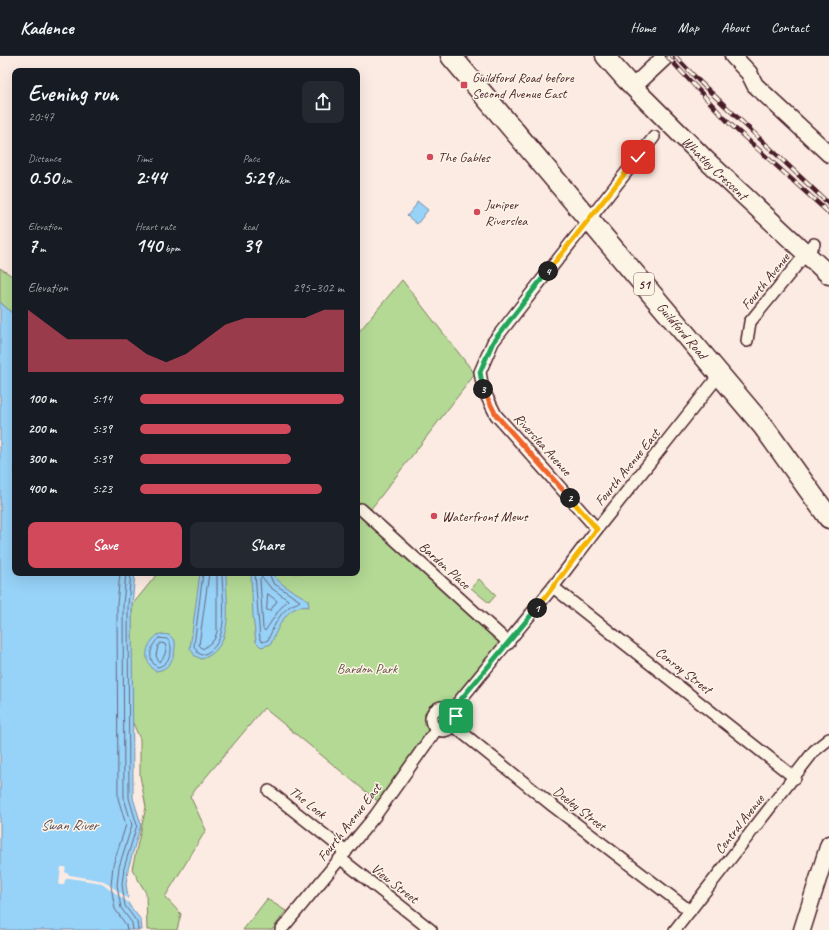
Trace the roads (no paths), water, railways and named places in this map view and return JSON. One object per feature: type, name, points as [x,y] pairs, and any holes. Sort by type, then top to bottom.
[{"type":"highway","name":"Guildford Road","points":[[459,59],[763,426],[829,518]]},
{"type":"main road","name":"Whatley Crescent","points":[[605,56],[640,73]]},
{"type":"main road","name":"Whatley Crescent","points":[[619,56],[640,73],[707,161],[810,249],[829,275]]},
{"type":"main road","points":[[640,73],[666,56]]},
{"type":"main road","points":[[724,56],[741,79],[746,83],[755,85]]},
{"type":"main road","points":[[733,56],[749,73],[755,85],[829,154]]},
{"type":"main road","name":"Whatley Crescent","points":[[810,249],[829,258]]},
{"type":"main road","points":[[802,930],[829,844]]},
{"type":"street","points":[[590,219],[654,137]]},
{"type":"street","name":"Riverslea Avenue","points":[[590,219],[493,342],[480,372],[483,389],[496,415],[597,529]]},
{"type":"street","name":"Fourth Avenue","points":[[747,341],[750,322],[810,249]]},
{"type":"street","name":"Fourth Avenue East","points":[[452,710],[509,643],[720,374]]},
{"type":"street","name":"Bardon Place","points":[[361,509],[509,643]]},
{"type":"street","name":"Conroy Street","points":[[553,587],[795,778]]},
{"type":"street","points":[[442,707],[452,710],[456,720],[454,726],[444,732],[436,730],[432,724],[433,713],[442,707]]},
{"type":"street","name":"Deeley Street","points":[[454,726],[553,806],[690,911]]},
{"type":"street","name":"Fourth Avenue East","points":[[281,930],[344,856],[375,816],[436,730]]},
{"type":"street","name":"Central Avenue","points":[[675,930],[795,778],[814,751],[829,739]]},
{"type":"street","name":"The Look","points":[[269,791],[344,856]]},
{"type":"street","name":"View Street","points":[[344,856],[431,930]]},
{"type":"water","points":[[417,201],[428,210],[417,224],[407,216],[416,205]]},
{"type":"water","name":"Swan River","points":[[0,302],[12,313],[12,576],[135,576],[132,605],[133,798],[141,824],[128,869],[126,884],[129,905],[141,920],[142,930],[0,930]]},
{"type":"water","points":[[200,576],[226,576],[227,622],[225,634],[220,645],[213,653],[202,659],[195,656],[190,648]]},
{"type":"water","points":[[251,576],[274,576],[284,585],[308,600],[309,607],[301,607],[289,612],[280,624],[271,644],[261,647],[256,642]]},
{"type":"water","points":[[159,634],[169,635],[175,641],[175,651],[169,665],[155,671],[148,662],[147,652],[151,642]]},
{"type":"railway","points":[[667,56],[730,124],[829,213]]},
{"type":"railway","points":[[675,56],[701,83],[829,204]]},
{"type":"place","name":"Guildford Road before Second Avenue East","points":[[464,85]]},
{"type":"place","name":"The Gables","points":[[430,157]]},
{"type":"place","name":"Juniper Riverslea","points":[[477,212]]},
{"type":"place","name":"Waterfront Mews","points":[[434,516]]},
{"type":"park label","name":"Bardon Park","points":[[367,668]]}]
